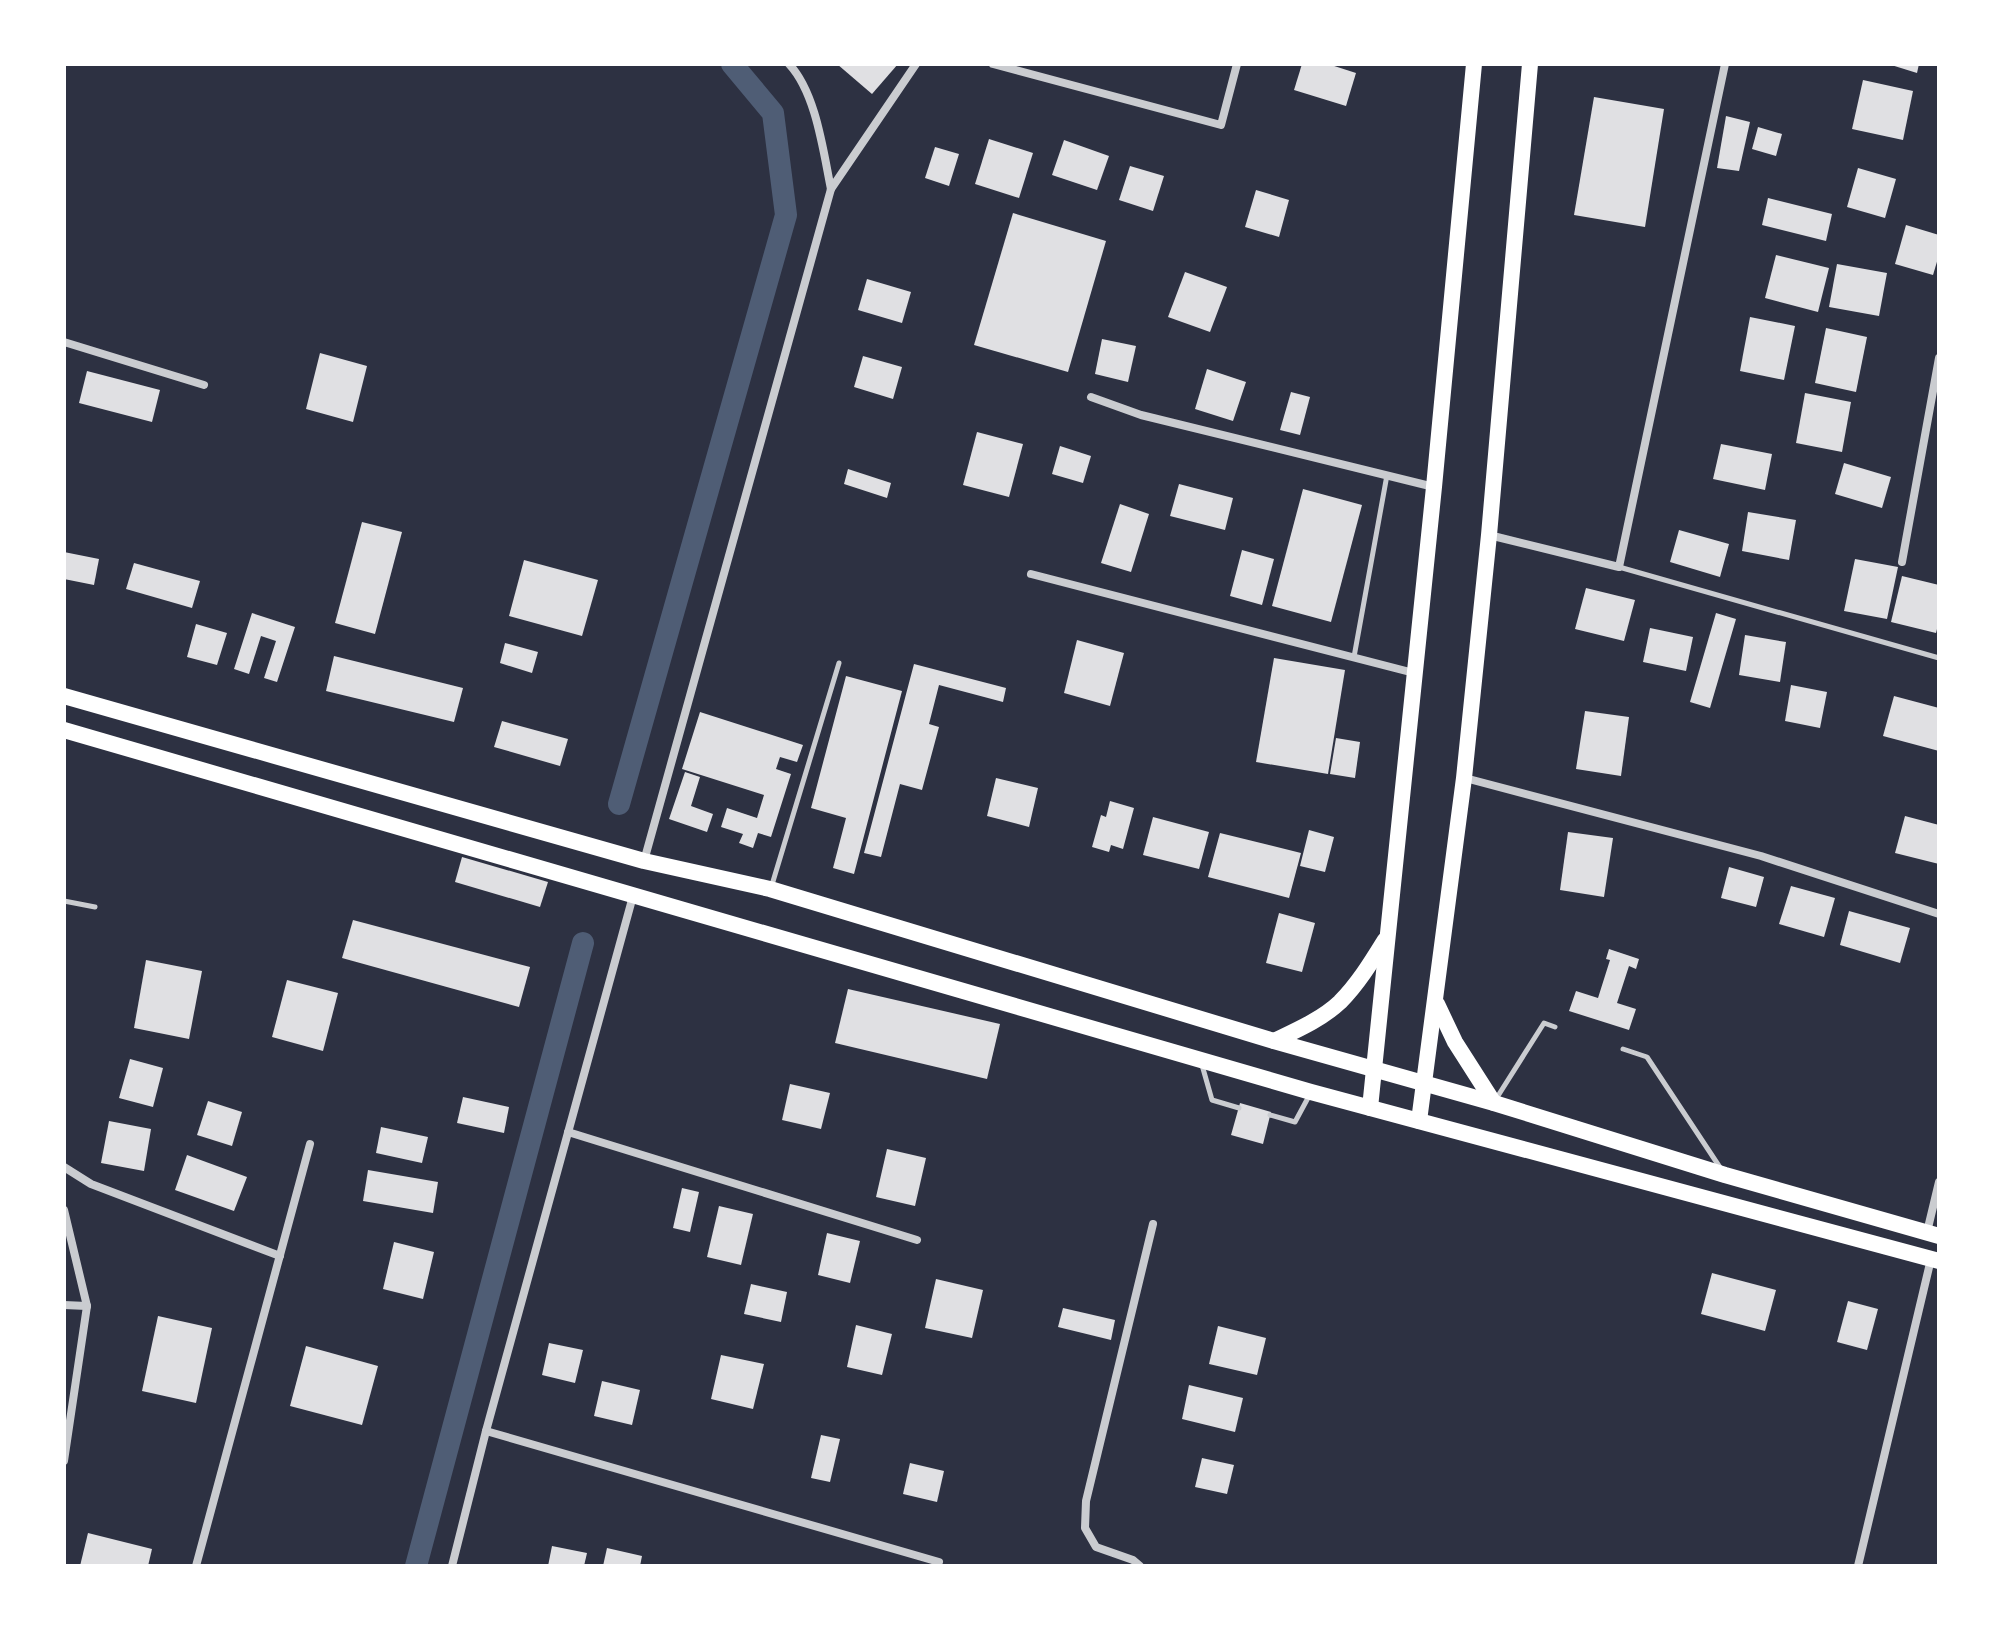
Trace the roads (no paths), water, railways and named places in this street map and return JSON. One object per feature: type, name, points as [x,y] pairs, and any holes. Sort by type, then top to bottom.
[{"type":"main road","points":[[1370,1108],[1474,64]]},
{"type":"main road","points":[[1419,1121],[1464,778],[1489,535],[1530,64]]},
{"type":"main road","points":[[64,696],[644,861],[770,889],[1274,1041],[1494,1103],[1725,1175],[1933,1234]]},
{"type":"main road","points":[[64,730],[1200,1061],[1935,1259]]},
{"type":"main road","points":[[1274,1041],[1313,1021],[1339,1002],[1368,968],[1388,935]]},
{"type":"main road","points":[[1436,999],[1448,1030],[1494,1103]]},
{"type":"street","points":[[789,64],[817,121],[831,189]]},
{"type":"street","points":[[644,861],[831,189],[916,64]]},
{"type":"street","points":[[993,64],[1221,125],[1237,64]]},
{"type":"street","points":[[1489,535],[1619,567],[1725,64]]},
{"type":"street","points":[[64,342],[204,385]]},
{"type":"street","points":[[1902,562],[1939,358]]},
{"type":"street","points":[[1091,397],[1141,415],[1434,487]]},
{"type":"street","points":[[1031,574],[1414,673]]},
{"type":"street","points":[[1464,778],[1761,856],[1939,914]]},
{"type":"street","points":[[452,1566],[633,896]]},
{"type":"street","points":[[568,1132],[917,1240]]},
{"type":"street","points":[[196,1566],[310,1144]]},
{"type":"street","points":[[64,1167],[91,1184],[280,1256]]},
{"type":"street","points":[[1933,1234],[1939,1182]]},
{"type":"street","points":[[64,1210],[87,1306],[64,1460]]},
{"type":"street","points":[[1140,1566],[1133,1560],[1096,1547],[1085,1528],[1086,1501],[1153,1224]]},
{"type":"street","points":[[1858,1566],[1935,1259]]},
{"type":"street","points":[[64,1305],[87,1306]]},
{"type":"street","points":[[486,1431],[939,1562]]},
{"type":"lane","points":[[1354,658],[1387,475]]},
{"type":"lane","points":[[1619,567],[1939,658]]},
{"type":"lane","points":[[770,889],[839,663]]},
{"type":"lane","points":[[64,901],[95,907]]},
{"type":"lane","points":[[1494,1103],[1544,1023],[1555,1027]]},
{"type":"lane","points":[[1623,1049],[1647,1057],[1725,1175]]},
{"type":"lane","points":[[1200,1061],[1212,1100],[1239,1108]]},
{"type":"lane","points":[[1270,1115],[1295,1122],[1311,1092]]},
{"type":"waterway","points":[[619,804],[786,215],[773,113],[732,64]]},
{"type":"waterway","points":[[416,1566],[583,943]]}]
